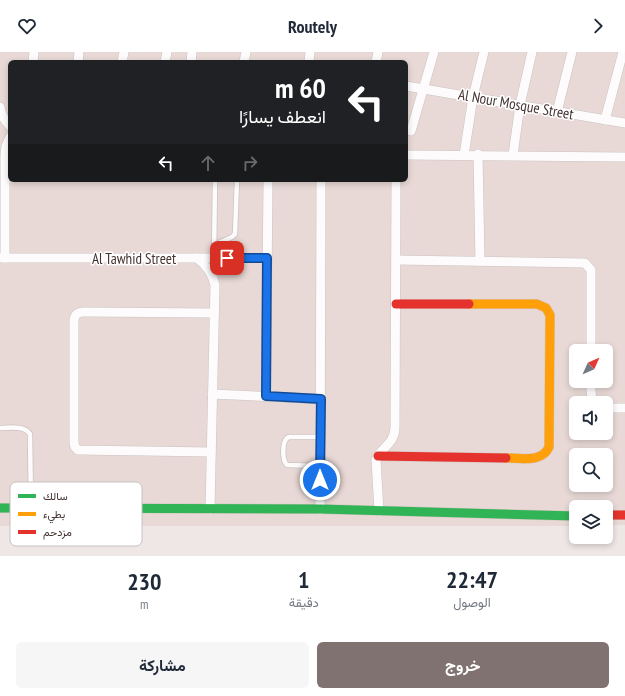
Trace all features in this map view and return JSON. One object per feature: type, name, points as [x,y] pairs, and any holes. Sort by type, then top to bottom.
[{"type":"street","points":[[411,131],[434,52]]},
{"type":"street","points":[[464,154],[473,97],[484,52]]},
{"type":"street","points":[[513,155],[520,105],[532,52]]},
{"type":"street","points":[[557,112],[572,52]]},
{"type":"street","points":[[605,120],[623,52]]},
{"type":"street","name":"Al Nour Mosque Street","points":[[408,86],[625,123]]},
{"type":"street","points":[[0,107],[6,123]]},
{"type":"street","points":[[3,258],[4,156],[8,142]]},
{"type":"street","points":[[408,154],[625,157]]},
{"type":"street","points":[[478,154],[480,261]]},
{"type":"street","points":[[266,396],[268,182]]},
{"type":"street","points":[[320,510],[321,182]]},
{"type":"street","points":[[379,511],[376,465],[378,456],[389,445],[395,434],[396,182]]},
{"type":"street","name":"Al Tawhid Street","points":[[3,258],[267,258]]},
{"type":"street","points":[[197,258],[206,265],[212,275],[215,285],[210,509]]},
{"type":"street","points":[[396,260],[585,263],[591,270],[591,344]]},
{"type":"street","points":[[378,456],[538,458],[548,451],[550,444],[550,318],[549,311],[544,305],[396,304]]},
{"type":"street","points":[[211,452],[78,450],[74,443],[74,320],[75,315],[79,312],[214,313]]},
{"type":"street","points":[[212,394],[321,399]]},
{"type":"street","points":[[613,408],[625,408]]},
{"type":"street","points":[[142,509],[320,510],[569,516]]},
{"type":"street","points":[[613,515],[625,515]]},
{"type":"lane","points":[[214,258],[215,182]]},
{"type":"lane","points":[[214,245],[232,238],[235,234],[237,182]]},
{"type":"lane","points":[[0,428],[24,428],[28,430],[30,434],[31,482]]},
{"type":"lane","points":[[320,466],[287,465],[284,461],[284,442],[289,437],[321,437]]},
{"type":"shaded area","points":[[0,52],[625,52],[625,525],[613,525],[613,500],[569,500],[569,526],[142,526],[142,482],[10,482],[10,526],[0,526]]},
{"type":"traffic: fast","points":[[0,508],[10,508]]},
{"type":"traffic: fast","points":[[142,508],[320,509],[569,516]]},
{"type":"traffic: slow","points":[[469,304],[537,304],[546,308],[550,315],[549,447],[546,452],[536,458],[506,458]]},
{"type":"traffic: jam","points":[[396,304],[469,304]]},
{"type":"traffic: jam","points":[[378,456],[506,458]]},
{"type":"traffic: jam","points":[[613,515],[625,515]]},
{"type":"route","points":[[227,258],[267,258],[266,396],[321,399],[320,480]]}]
